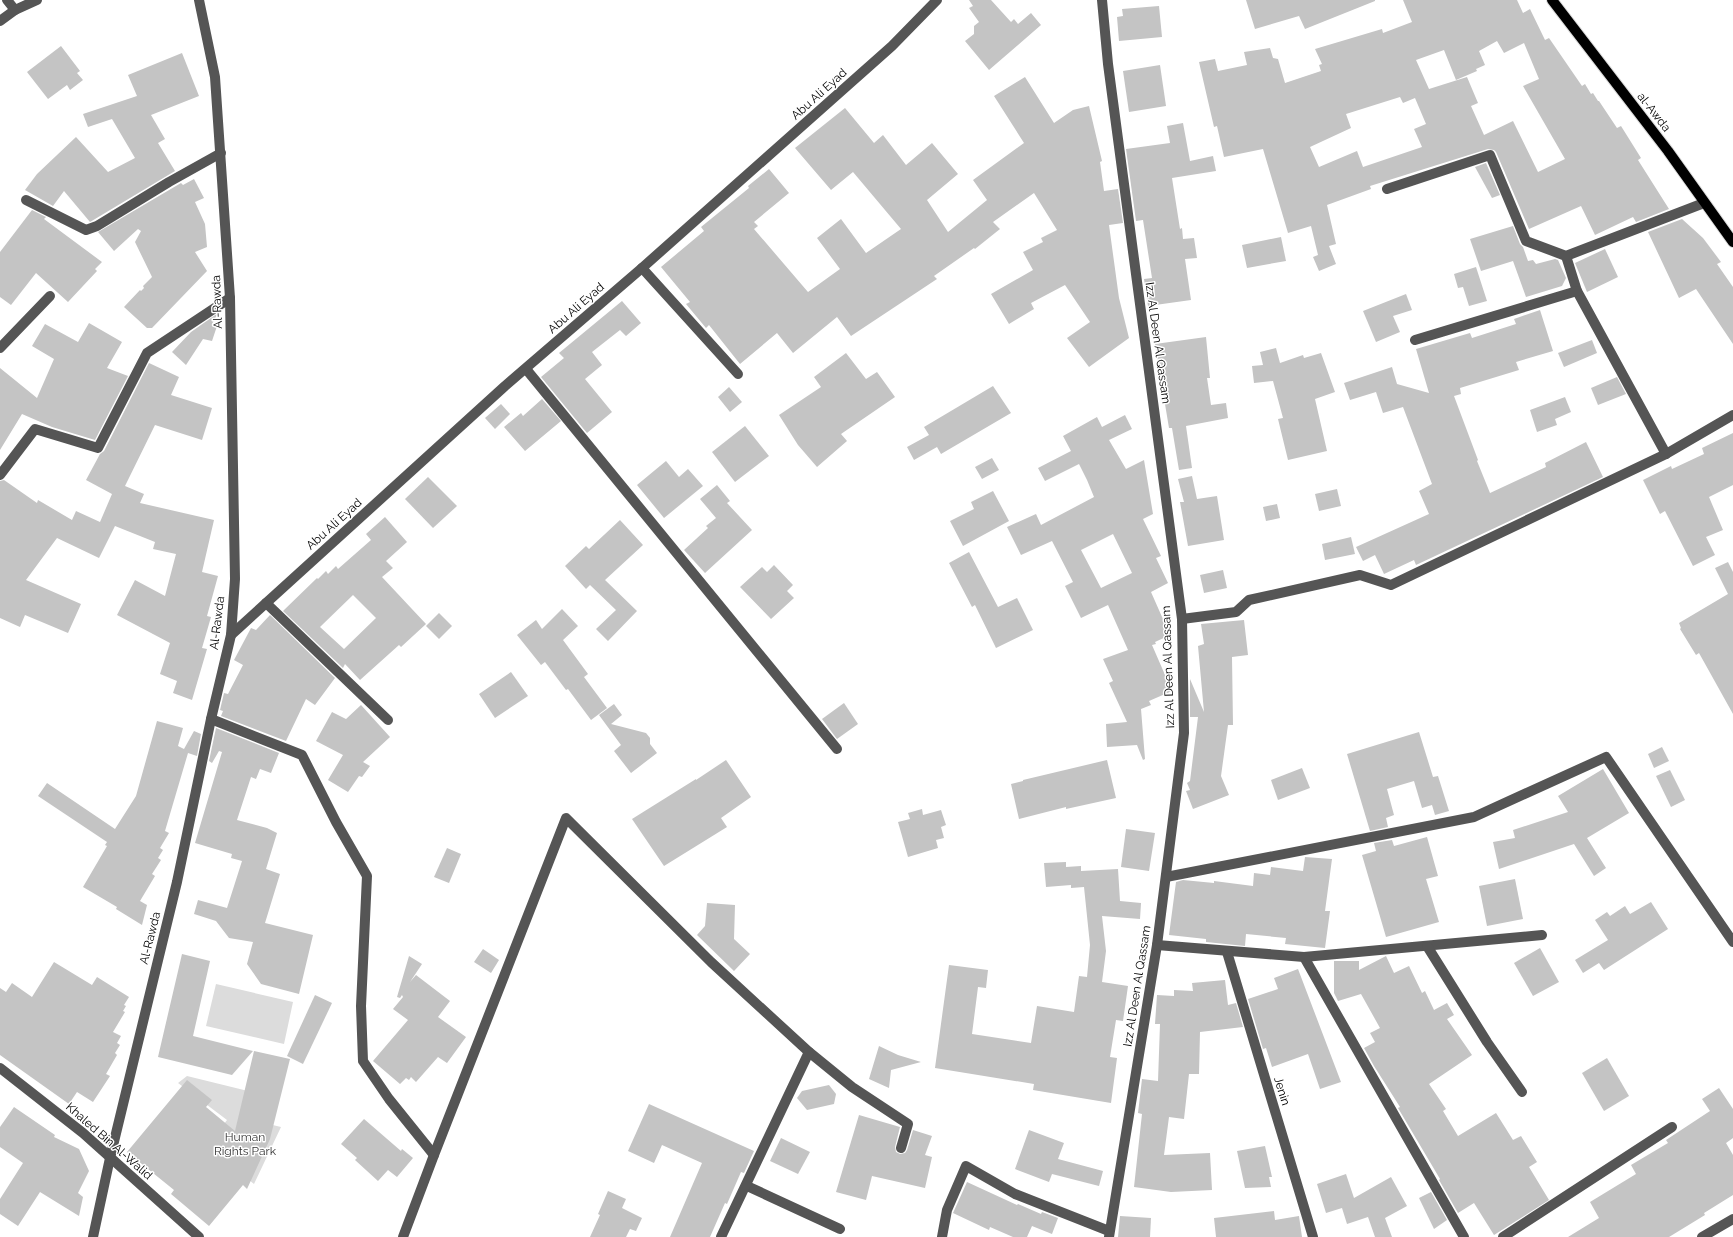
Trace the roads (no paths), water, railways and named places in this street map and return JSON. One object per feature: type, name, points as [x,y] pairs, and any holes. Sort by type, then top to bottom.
[{"type":"main road","name":"al-Awda","points":[[1552,0],[1668,150],[1733,242]]},
{"type":"street","points":[[7,0],[15,10]]},
{"type":"street","points":[[0,20],[15,10],[37,0]]},
{"type":"street","name":"Al-Rawda","points":[[93,1237],[110,1158],[177,882],[211,719],[231,635],[235,579],[230,298],[222,153],[215,77],[200,0]]},
{"type":"street","name":"Abu Ali Eyad","points":[[231,635],[526,369],[887,50],[937,0]]},
{"type":"street","name":"Izz Al Deen Al Qassam","points":[[1102,0],[1108,64],[1182,619],[1184,733],[1157,945],[1109,1234]]},
{"type":"street","points":[[26,200],[86,230],[97,226],[156,190],[222,153]]},
{"type":"street","points":[[1387,189],[1490,155],[1526,241],[1566,256],[1704,203]]},
{"type":"street","points":[[1566,256],[1577,291],[1666,454]]},
{"type":"street","points":[[642,268],[738,374]]},
{"type":"street","points":[[1414,340],[1577,291]]},
{"type":"street","points":[[0,348],[50,296]]},
{"type":"street","points":[[0,475],[35,429],[98,448],[147,353],[230,298]]},
{"type":"street","points":[[526,369],[837,749]]},
{"type":"street","points":[[1182,619],[1236,612],[1249,600],[1360,575],[1392,585],[1666,454],[1733,415]]},
{"type":"street","points":[[266,603],[388,720]]},
{"type":"street","points":[[211,719],[302,755],[336,822],[367,876],[361,1006],[363,1061],[389,1099],[434,1154]]},
{"type":"street","points":[[1166,877],[1474,817],[1606,758],[1733,942]]},
{"type":"street","points":[[404,1237],[434,1154],[566,818],[711,962],[809,1052],[852,1088],[908,1124],[901,1148]]},
{"type":"street","points":[[1157,945],[1227,952],[1304,957],[1542,935]]},
{"type":"street","points":[[1427,946],[1487,1042],[1522,1092]]},
{"type":"street","name":"Jenin","points":[[1227,952],[1313,1237]]},
{"type":"street","points":[[1304,957],[1464,1237]]},
{"type":"street","points":[[721,1237],[809,1052]]},
{"type":"street","name":"Khaled Bin Al-Walid","points":[[0,1068],[83,1133],[199,1237]]},
{"type":"street","points":[[1503,1237],[1672,1127]]},
{"type":"street","points":[[942,1237],[947,1210],[966,1166],[1015,1194],[1109,1234]]},
{"type":"street","points":[[746,1186],[840,1229]]},
{"type":"street","points":[[1702,1237],[1733,1218]]},
{"type":"park label","name":"Human Rights Park","points":[[245,1144]]}]
